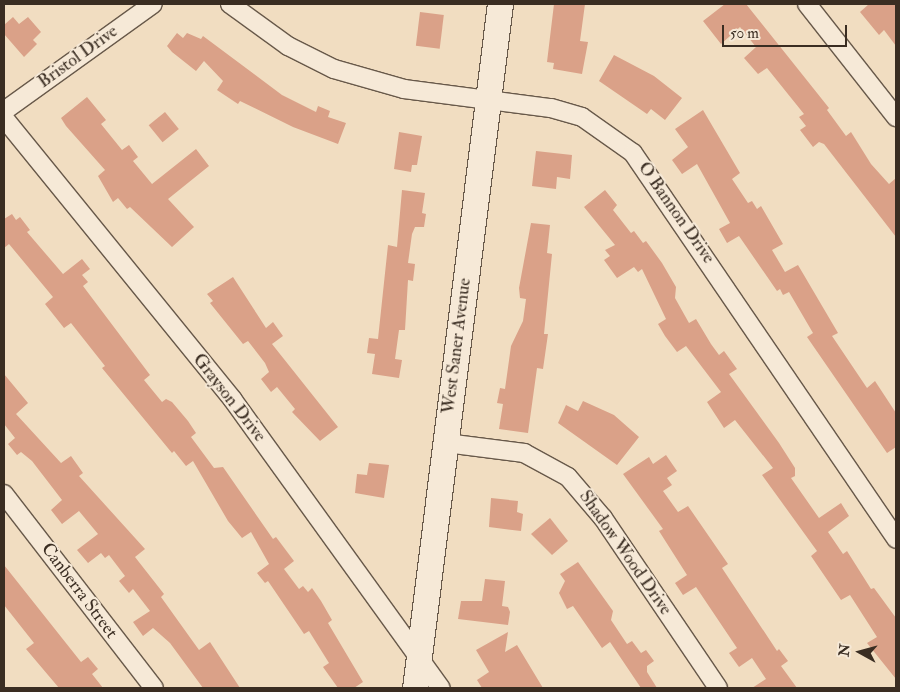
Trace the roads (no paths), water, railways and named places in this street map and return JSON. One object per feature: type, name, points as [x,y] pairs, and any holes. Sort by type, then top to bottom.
[{"type":"street","name":"Bristol Drive","points":[[4,112],[153,4]]},
{"type":"street","name":"O Bannon Drive","points":[[230,4],[288,46],[334,69],[404,89],[551,108],[582,117],[633,153],[896,539]]},
{"type":"street","name":"West Saner Avenue","points":[[415,688],[500,4]]},
{"type":"street","points":[[808,4],[896,117]]},
{"type":"street","name":"Grayson Drive","points":[[4,118],[233,400],[440,688]]},
{"type":"street","name":"Shadow Wood Drive","points":[[446,443],[524,453],[568,477],[603,518],[718,688]]},
{"type":"street","name":"Canberra Street","points":[[4,494],[154,688]]}]
